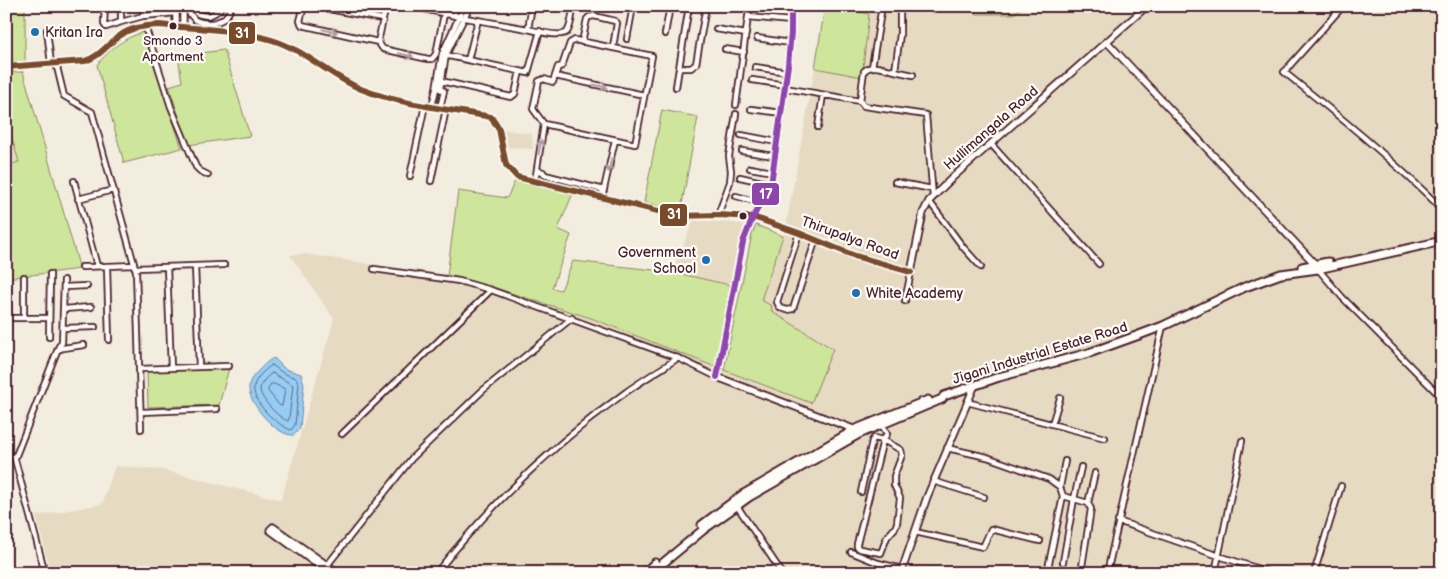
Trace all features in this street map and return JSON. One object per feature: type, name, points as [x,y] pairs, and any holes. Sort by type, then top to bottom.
[{"type":"main road","name":"Jigani Industrial Estate Road","points":[[644,573],[742,495],[857,432],[932,398],[1089,353],[1163,326],[1245,287],[1281,274],[1442,241]]},
{"type":"main road","name":"Jigani Industrial Estate Road","points":[[651,573],[703,530],[749,497],[857,432],[882,425],[942,399],[944,396]]},
{"type":"street","points":[[105,6],[104,24],[106,27],[163,12],[175,12],[179,27]]},
{"type":"street","points":[[121,6],[121,22]]},
{"type":"street","points":[[143,16],[144,6]]},
{"type":"street","points":[[179,27],[183,6]]},
{"type":"street","points":[[189,6],[189,13],[194,20],[208,24],[221,21],[226,16],[230,6]]},
{"type":"street","points":[[194,6],[196,13],[206,16],[214,14],[222,6]]},
{"type":"street","points":[[304,6],[300,21],[302,25],[378,42]]},
{"type":"street","points":[[313,6],[382,19]]},
{"type":"street","points":[[386,6],[378,42],[383,50],[428,60],[432,59],[436,54],[444,14]]},
{"type":"street","points":[[411,6],[444,14],[561,35],[566,32],[573,9],[568,6]]},
{"type":"street","points":[[456,6],[460,17]]},
{"type":"street","points":[[438,89],[444,55],[464,6]]},
{"type":"street","points":[[460,17],[470,6]]},
{"type":"street","points":[[528,29],[532,6]]},
{"type":"street","points":[[628,39],[633,6]]},
{"type":"street","points":[[664,34],[670,6]]},
{"type":"street","points":[[676,86],[689,6]]},
{"type":"street","points":[[680,68],[691,68],[696,62],[706,6]]},
{"type":"street","points":[[736,105],[750,6]]},
{"type":"street","points":[[717,377],[743,242],[753,217],[771,184],[786,87],[791,6]]},
{"type":"street","points":[[872,66],[882,6]]},
{"type":"street","points":[[895,71],[900,34],[900,6]]},
{"type":"street","name":"Hullimangala Road","points":[[905,301],[923,213],[931,199],[952,178],[1148,6]]},
{"type":"street","points":[[1343,6],[1284,72],[1356,130],[1414,181],[1442,209]]},
{"type":"street","points":[[582,42],[588,19],[594,16],[617,23],[613,47]]},
{"type":"street","points":[[748,17],[791,22]]},
{"type":"street","points":[[468,60],[478,20]]},
{"type":"street","name":"Thirupalya Road","points":[[6,67],[93,59],[120,35],[131,29],[145,26],[159,24],[243,33],[273,40],[297,50],[328,71],[361,88],[394,99],[491,118],[499,129],[506,165],[517,177],[679,216],[718,214],[753,217],[816,239],[855,256],[911,272]]},
{"type":"street","points":[[145,26],[171,107],[196,167],[208,175]]},
{"type":"street","points":[[47,30],[53,63],[64,96],[92,112],[135,266],[141,429]]},
{"type":"street","points":[[716,30],[746,34]]},
{"type":"street","points":[[436,54],[528,73],[540,31]]},
{"type":"street","points":[[757,38],[790,43]]},
{"type":"street","points":[[575,40],[582,42],[652,56],[635,144],[544,124],[532,109],[538,81],[544,79],[553,82],[558,67],[562,66],[570,43],[575,40]]},
{"type":"street","points":[[1108,42],[1316,266],[1342,297],[1442,398]]},
{"type":"street","points":[[724,49],[744,52]]},
{"type":"street","points":[[432,106],[441,82],[444,55]]},
{"type":"street","points":[[860,101],[864,71],[868,67],[872,66],[914,75]]},
{"type":"street","points":[[755,68],[787,72]]},
{"type":"street","points":[[441,82],[511,97],[514,94],[520,71]]},
{"type":"street","points":[[555,76],[644,95]]},
{"type":"street","points":[[752,80],[860,101],[864,106],[926,115],[932,189],[931,199],[963,247],[981,267]]},
{"type":"street","points":[[431,181],[443,108],[444,91],[438,89]]},
{"type":"street","points":[[818,127],[823,95]]},
{"type":"street","points":[[410,176],[425,105]]},
{"type":"street","points":[[751,109],[782,113]]},
{"type":"street","points":[[718,214],[730,182],[729,156],[736,114]]},
{"type":"street","points":[[535,181],[544,124]]},
{"type":"street","points":[[742,135],[777,142]]},
{"type":"street","points":[[602,198],[615,140]]},
{"type":"street","points":[[991,144],[1099,264]]},
{"type":"street","points":[[742,150],[774,156]]},
{"type":"street","points":[[750,168],[773,172]]},
{"type":"street","points":[[536,170],[543,172],[545,175],[604,190]]},
{"type":"street","points":[[740,177],[771,184]]},
{"type":"street","points":[[74,181],[97,266]]},
{"type":"street","points":[[895,182],[932,189]]},
{"type":"street","points":[[78,199],[113,190]]},
{"type":"street","points":[[736,196],[761,203]]},
{"type":"street","points":[[799,233],[777,302],[780,308],[794,309],[816,239]]},
{"type":"street","points":[[82,267],[224,265]]},
{"type":"street","points":[[107,266],[109,340]]},
{"type":"street","points":[[195,266],[199,367]]},
{"type":"street","points":[[167,267],[171,368]]},
{"type":"street","points":[[374,270],[459,281],[491,290],[678,358],[717,377],[857,432]]},
{"type":"street","points":[[49,338],[50,274]]},
{"type":"street","points":[[24,277],[24,318]]},
{"type":"street","points":[[45,573],[14,457],[62,343],[64,280]]},
{"type":"street","points":[[64,287],[87,286]]},
{"type":"street","points":[[342,434],[491,290]]},
{"type":"street","points":[[64,309],[90,307]]},
{"type":"street","points":[[6,318],[49,318]]},
{"type":"street","points":[[325,570],[412,458],[482,391],[572,318]]},
{"type":"street","points":[[1107,573],[1163,326]]},
{"type":"street","points":[[63,328],[95,327]]},
{"type":"street","points":[[58,350],[84,345]]},
{"type":"street","points":[[436,573],[488,512],[534,467],[627,391],[678,358]]},
{"type":"street","points":[[139,369],[229,366]]},
{"type":"street","points":[[851,552],[878,564],[902,571],[933,481],[975,385]]},
{"type":"street","points":[[1052,424],[1060,398]]},
{"type":"street","points":[[967,402],[1105,438]]},
{"type":"street","points":[[141,412],[217,408]]},
{"type":"street","points":[[861,492],[872,440],[874,438],[883,440],[901,450],[902,455],[894,476],[894,485],[900,498],[895,528],[887,536],[881,553],[860,550],[857,544],[883,440],[887,434],[882,425]]},
{"type":"street","points":[[1215,573],[1242,441]]},
{"type":"street","points":[[947,448],[987,457],[1049,479],[1060,487]]},
{"type":"street","points":[[6,455],[14,457]]},
{"type":"street","points":[[1047,573],[1063,496],[1060,487],[1065,461]]},
{"type":"street","points":[[1064,562],[1080,467]]},
{"type":"street","points":[[1081,573],[1091,509],[1088,503],[1095,473]]},
{"type":"street","points":[[933,481],[984,497]]},
{"type":"street","points":[[1314,573],[1341,486]]},
{"type":"street","points":[[1063,496],[1088,503]]},
{"type":"street","points":[[737,506],[782,573]]},
{"type":"street","points":[[1118,521],[1271,573]]},
{"type":"street","points":[[272,528],[325,570],[338,573]]},
{"type":"street","points":[[915,532],[983,548],[991,529],[1040,541]]},
{"type":"shaded area","points":[[871,6],[959,6],[977,14],[1014,14],[1023,6],[1442,6],[1442,573],[51,573],[36,516],[102,504],[115,466],[163,470],[281,500],[334,319],[290,255],[304,254],[462,278],[591,318],[750,380],[761,299],[785,231],[815,68],[862,76]]},
{"type":"shaded area","points":[[6,118],[19,162],[6,166]]},
{"type":"shaded area","points":[[502,129],[532,134],[533,149],[506,147]]},
{"type":"shaded area","name":"Government School","points":[[694,220],[744,224],[730,285],[672,272]]},
{"type":"green space","points":[[6,6],[25,6],[25,62],[6,63]]},
{"type":"green space","points":[[825,6],[869,14],[862,77],[815,68]]},
{"type":"green space","points":[[959,6],[1023,6],[1014,14],[977,14]]},
{"type":"green space","points":[[143,32],[182,148],[124,163],[97,65],[117,45],[129,37]]},
{"type":"green space","points":[[224,50],[250,136],[188,145],[169,86],[182,82],[178,56]]},
{"type":"green space","points":[[6,72],[23,72],[80,269],[6,278],[6,166],[19,162],[6,118]]},
{"type":"green space","points":[[662,110],[698,117],[681,209],[668,209],[644,202]]},
{"type":"green space","points":[[516,179],[573,193],[558,229],[571,235],[552,288],[561,290],[573,261],[672,272],[730,285],[718,359],[713,366],[591,318],[462,278],[447,276],[458,191],[507,198]]},
{"type":"green space","points":[[756,225],[783,236],[761,300],[772,306],[771,311],[833,349],[811,403],[724,370],[752,234]]},
{"type":"green space","points":[[229,368],[219,405],[148,407],[147,370]]},
{"type":"water","points":[[274,358],[285,369],[301,374],[304,384],[300,428],[294,435],[280,431],[272,425],[258,410],[250,394],[249,384],[252,378],[269,360]]},
{"type":"transit line","name":"17","points":[[717,377],[743,242],[753,217],[771,184],[788,65],[791,6]]},
{"type":"transit line","name":"31","points":[[6,67],[85,61],[100,53],[125,32],[149,26],[159,25],[216,30],[258,36],[284,44],[361,89],[409,103],[491,117],[499,129],[506,165],[517,177],[679,216],[718,215],[753,217],[855,256],[911,272]]},
{"type":"place","name":"Smondo 3 Apartment","points":[[173,26]]},
{"type":"place","name":"Kritan Ira","points":[[35,32]]},
{"type":"place","name":"Government School","points":[[706,260]]},
{"type":"place","name":"White Academy","points":[[856,293]]}]
